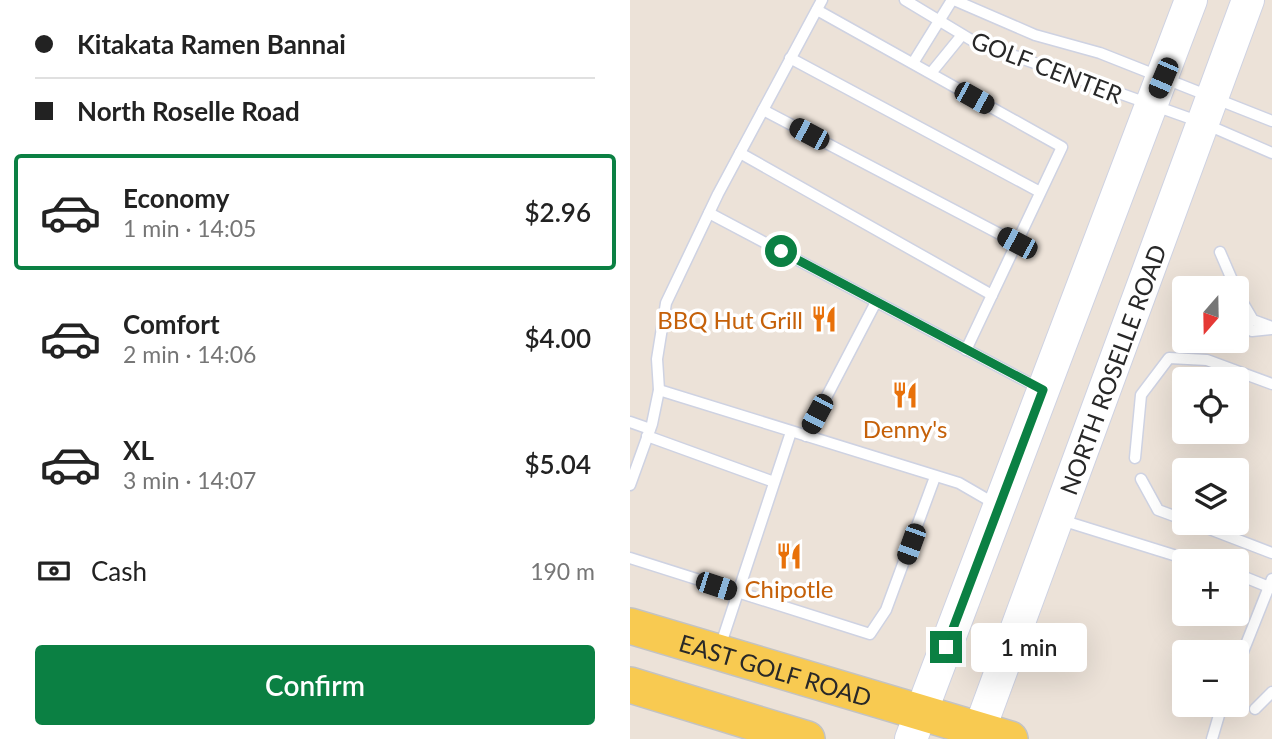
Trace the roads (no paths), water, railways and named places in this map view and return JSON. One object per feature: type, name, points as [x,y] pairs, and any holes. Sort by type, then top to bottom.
[{"type":"main road","points":[[916,726],[1191,0]]},
{"type":"main road","name":"NORTH ROSELLE ROAD","points":[[988,736],[1056,518],[1248,0]]},
{"type":"main road","name":"EAST GOLF ROAD","points":[[630,626],[718,653],[916,726],[988,736]]},
{"type":"main road","points":[[630,685],[807,739]]},
{"type":"lane","name":"GOLF CENTER","points":[[905,0],[962,35],[1208,109],[1272,121]]},
{"type":"lane","name":"GOLF CENTER","points":[[953,0],[1034,35],[1100,53],[1157,92],[1208,109],[1272,153]]},
{"type":"lane","points":[[913,64],[937,21],[953,0]]},
{"type":"lane","points":[[630,485],[649,433],[659,390],[657,359],[666,303],[709,213],[819,5],[913,64],[1062,147],[966,350]]},
{"type":"lane","points":[[931,73],[962,35]]},
{"type":"lane","points":[[790,58],[1040,192]]},
{"type":"lane","points":[[763,110],[1017,243]]},
{"type":"lane","points":[[740,153],[992,295]]},
{"type":"lane","points":[[709,213],[1043,390]]},
{"type":"lane","points":[[1220,252],[1230,276]]},
{"type":"lane","points":[[806,436],[876,302]]},
{"type":"lane","points":[[1250,315],[1253,320],[1272,328]]},
{"type":"lane","points":[[1250,329],[1252,331],[1272,328]]},
{"type":"lane","points":[[1135,458],[1141,395],[1169,358],[1207,360],[1272,384]]},
{"type":"lane","points":[[659,390],[959,483],[1000,507]]},
{"type":"lane","points":[[630,422],[649,433],[774,482]]},
{"type":"lane","points":[[718,653],[791,432]]},
{"type":"lane","points":[[630,558],[870,634],[886,610],[935,477]]},
{"type":"lane","points":[[1142,479],[1158,510],[1172,515]]},
{"type":"lane","points":[[1056,518],[1172,554]]},
{"type":"lane","points":[[1226,535],[1272,553]]},
{"type":"lane","points":[[1248,640],[1270,583],[1249,577]]},
{"type":"lane","points":[[1255,709],[1272,692]]},
{"type":"lane","points":[[1212,739],[1218,717]]},
{"type":"place","name":"BBQ Hut Grill","points":[[824,319]]},
{"type":"place","name":"Denny's","points":[[905,395]]},
{"type":"place","name":"Chipotle","points":[[789,556]]}]
